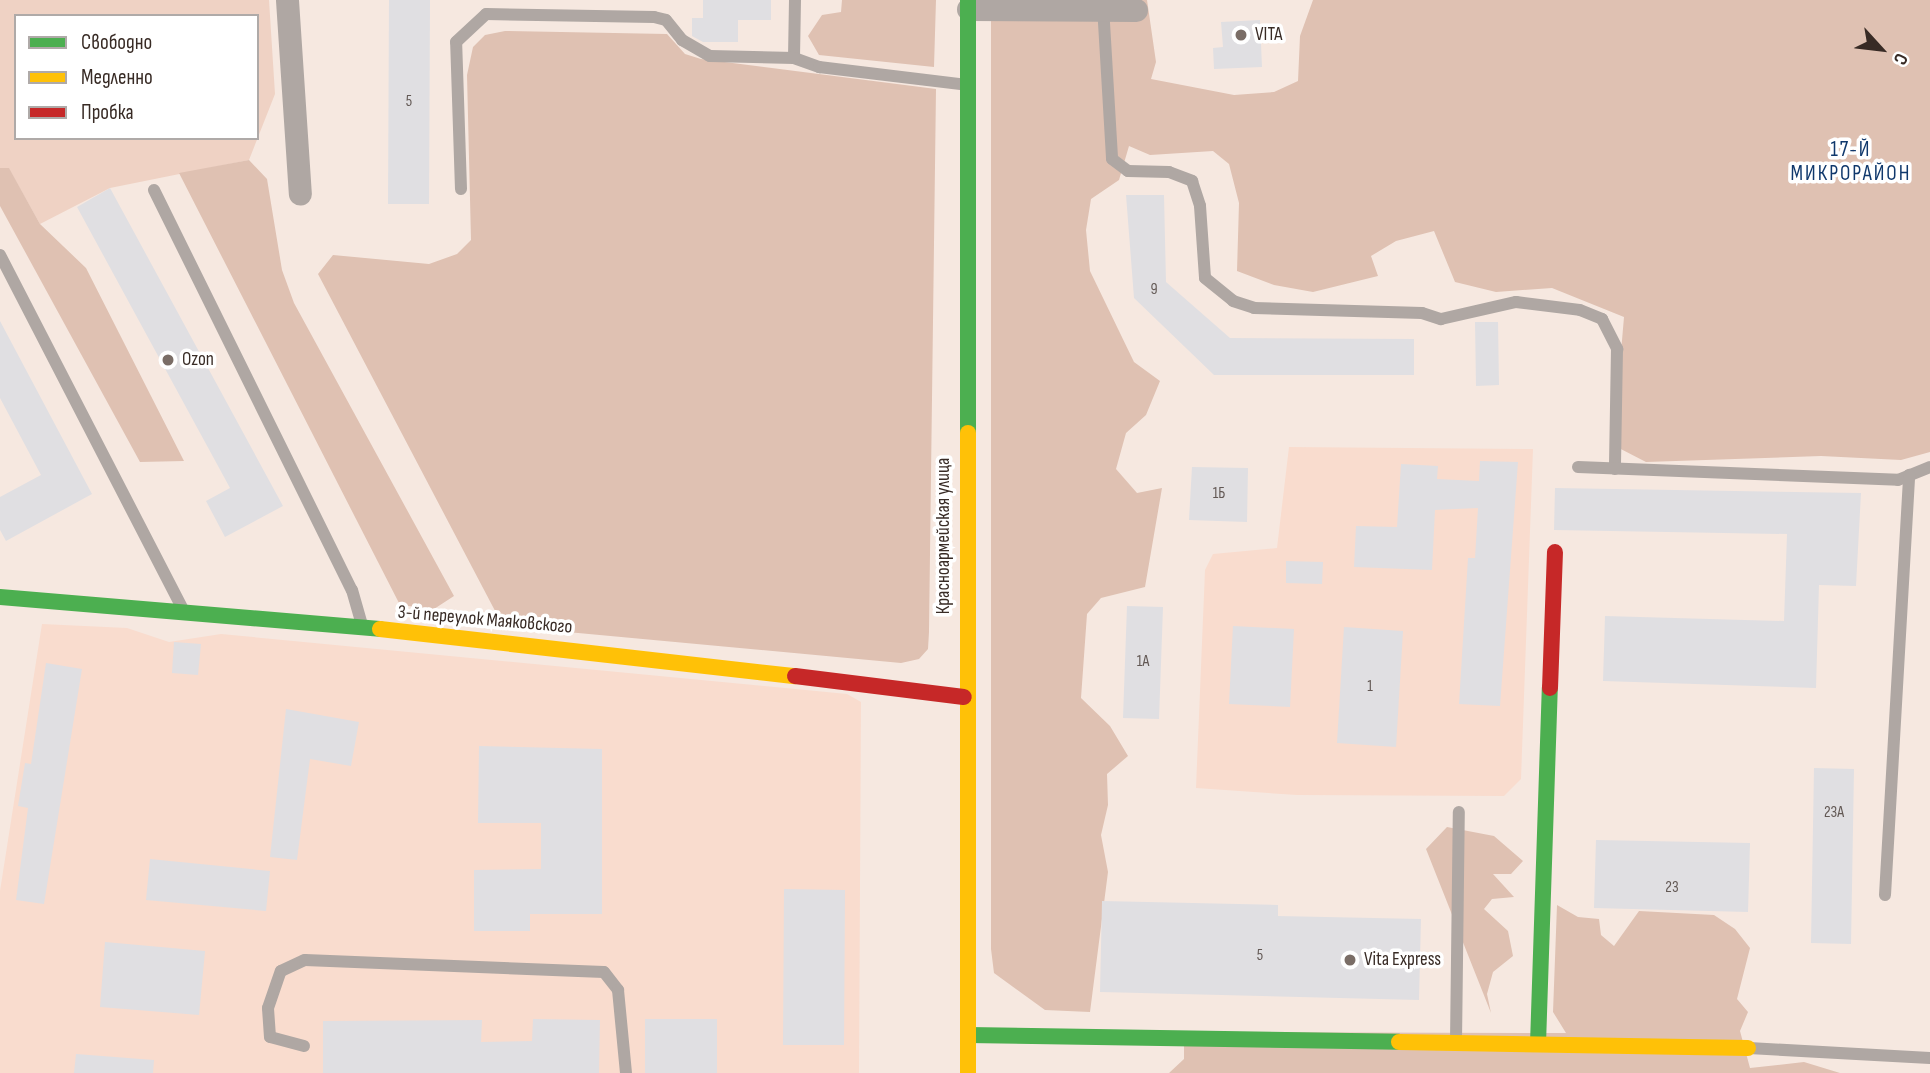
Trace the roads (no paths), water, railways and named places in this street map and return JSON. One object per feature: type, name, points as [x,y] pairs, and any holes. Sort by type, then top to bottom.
[{"type":"street","points":[[287,0],[300,194]]},
{"type":"street","points":[[968,5],[1103,5],[1136,10]]},
{"type":"street","name":"Красноармейская улица","points":[[968,5],[964,697],[968,1073]]},
{"type":"street","points":[[1538,1044],[1555,552]]},
{"type":"street","name":"3-й переулок Маяковского","points":[[0,597],[184,610],[363,630],[485,638],[964,697]]},
{"type":"street","points":[[968,1035],[1748,1048]]},
{"type":"lane","points":[[794,58],[795,0]]},
{"type":"lane","points":[[1103,5],[1112,159],[1128,172],[1169,172],[1192,181],[1200,206],[1205,278],[1233,301],[1254,308],[1422,313],[1441,319],[1517,302],[1580,310],[1602,319],[1617,349],[1615,469]]},
{"type":"lane","points":[[461,189],[456,42],[486,14],[654,17],[666,20],[682,40],[710,56],[794,58],[819,67],[968,85]]},
{"type":"lane","points":[[154,190],[352,590],[363,630]]},
{"type":"lane","points":[[0,255],[184,610]]},
{"type":"lane","points":[[1578,467],[1898,480],[1930,467]]},
{"type":"lane","points":[[1885,895],[1909,475]]},
{"type":"lane","points":[[1456,1042],[1460,812]]},
{"type":"lane","points":[[304,1046],[270,1037],[268,1008],[281,971],[305,960],[604,972],[618,990],[626,1073]]},
{"type":"lane","points":[[1748,1048],[1930,1058]]},
{"type":"place","name":"VITA","points":[[1241,35]]},
{"type":"place","name":"Ozon","points":[[168,360]]},
{"type":"place","name":"Vita Express","points":[[1350,960]]},
{"type":"district","name":"17-Й МИКРОРАЙОН","points":[[1851,162]]}]
